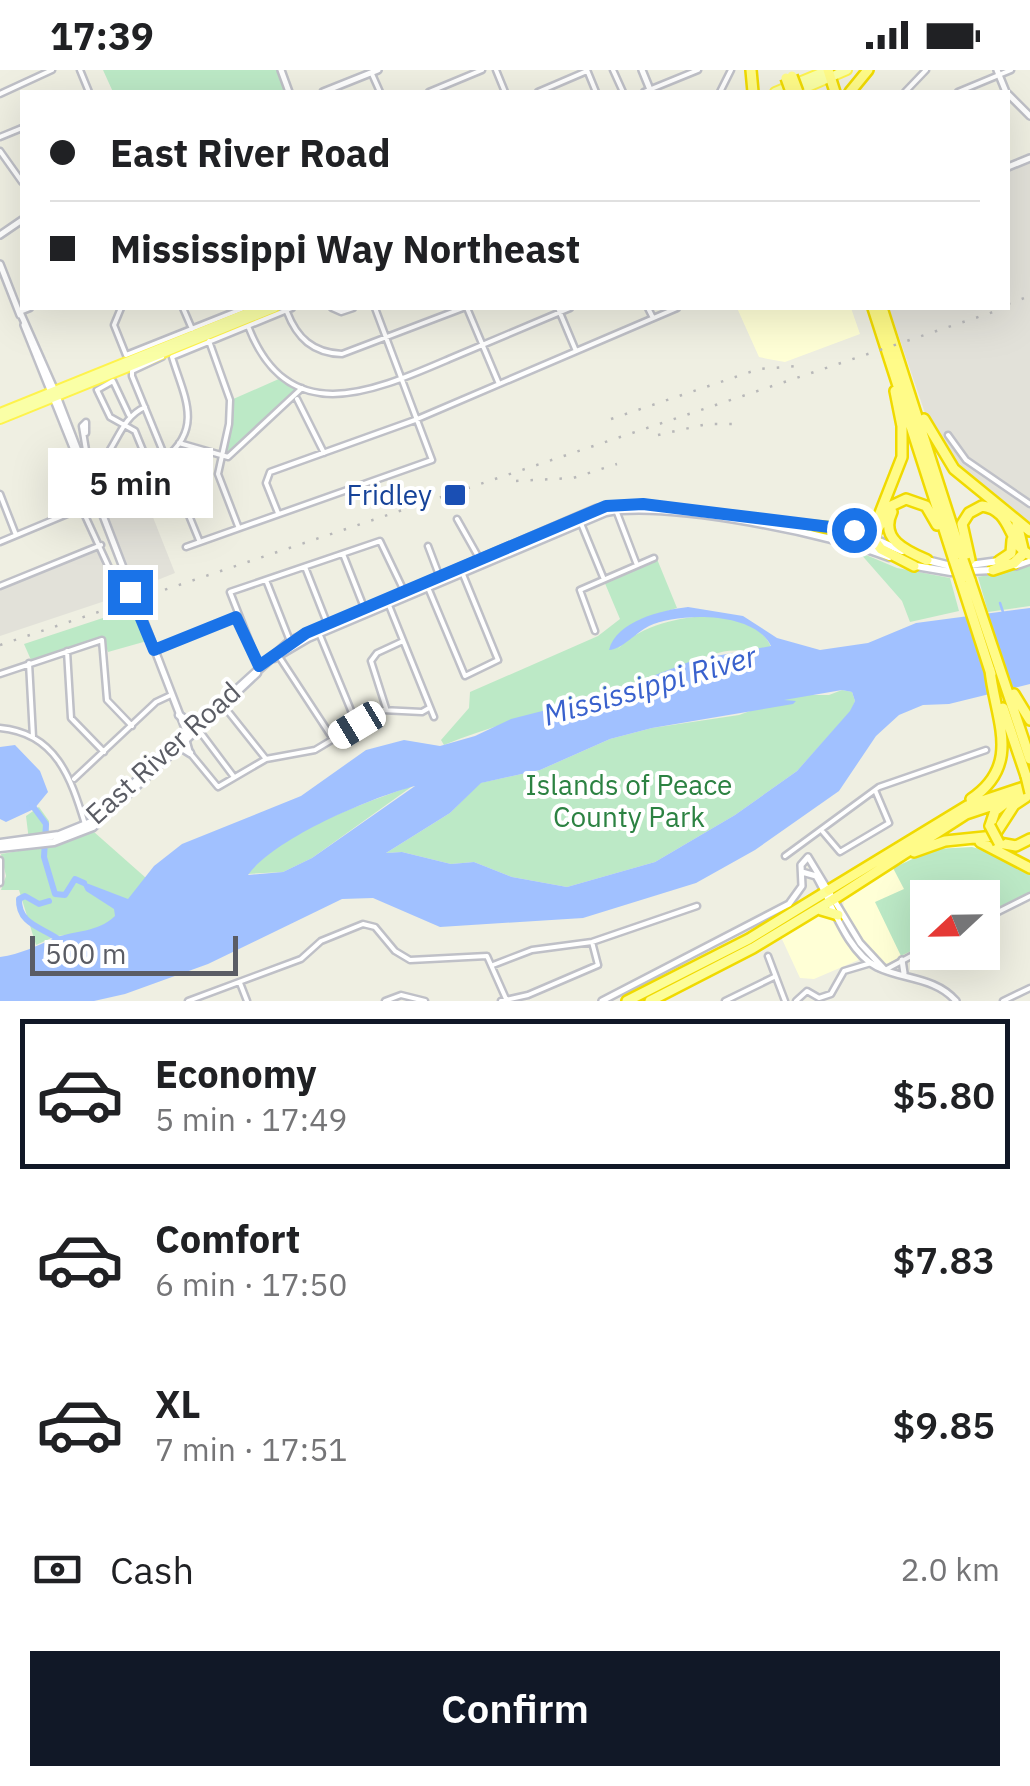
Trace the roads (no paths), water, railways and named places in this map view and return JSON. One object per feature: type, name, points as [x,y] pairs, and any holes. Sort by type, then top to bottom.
[{"type":"highway","points":[[852,90],[868,70]]},
{"type":"highway","points":[[874,310],[959,560]]},
{"type":"highway","points":[[883,310],[990,670],[1030,759]]},
{"type":"highway","points":[[890,359],[903,441],[898,474],[872,527],[872,539],[883,551],[914,566]]},
{"type":"highway","points":[[910,392],[948,462],[1005,514],[1030,531]]},
{"type":"highway","points":[[872,539],[895,503],[912,499],[926,506],[959,560]]},
{"type":"highway","points":[[926,506],[914,502],[899,506],[888,526],[899,545],[927,560]]},
{"type":"highway","points":[[808,526],[862,530],[884,504]]},
{"type":"highway","points":[[959,560],[962,529],[969,512],[988,507],[1005,514],[1028,555],[1014,563],[996,566]]},
{"type":"highway","points":[[996,566],[1013,548],[1005,514]]},
{"type":"highway","points":[[844,541],[872,539]]},
{"type":"highway","points":[[972,601],[993,650],[1028,789]]},
{"type":"highway","points":[[1006,701],[1030,720]]},
{"type":"highway","points":[[650,1001],[813,912],[830,896],[978,794],[994,778],[1004,742],[1006,701]]},
{"type":"highway","points":[[1028,789],[999,806],[990,826],[999,842],[1016,846],[1030,839]]},
{"type":"highway","points":[[912,839],[971,804],[1028,789]]},
{"type":"highway","points":[[628,1001],[922,849],[996,834],[1028,789]]},
{"type":"highway","points":[[872,875],[970,812],[1028,789]]},
{"type":"highway","points":[[952,840],[992,846],[1030,868]]},
{"type":"highway","points":[[813,912],[829,910],[838,915]]},
{"type":"main road","points":[[781,90],[847,70]]},
{"type":"main road","points":[[799,90],[829,74]]},
{"type":"main road","points":[[0,416],[255,310]]},
{"type":"main road","points":[[53,394],[269,310]]},
{"type":"main road","name":"East River Road","points":[[387,601],[606,506],[633,503],[808,526],[872,539],[927,560],[960,567],[996,566]]},
{"type":"main road","name":"East River Road","points":[[579,519],[616,510],[716,519],[844,541],[914,566],[955,572],[996,566]]},
{"type":"main road","name":"East River Road","points":[[0,846],[44,841],[87,828],[174,750],[202,717],[290,641],[481,561]]},
{"type":"main road","name":"East River Road","points":[[87,828],[278,655],[327,624],[366,610]]},
{"type":"main road","points":[[179,715],[191,722],[202,717]]},
{"type":"main road","points":[[174,750],[182,748],[190,753]]},
{"type":"street","points":[[0,94],[52,70]]},
{"type":"street","points":[[434,90],[482,70]]},
{"type":"street","points":[[542,90],[587,70]]},
{"type":"street","points":[[653,90],[698,70]]},
{"type":"street","points":[[907,90],[926,70]]},
{"type":"street","points":[[965,90],[998,72],[1011,70]]},
{"type":"street","points":[[328,90],[375,71]]},
{"type":"street","points":[[1010,96],[1030,116]]},
{"type":"street","points":[[0,151],[19,173]]},
{"type":"street","points":[[1010,166],[1030,158]]},
{"type":"street","points":[[0,264],[20,309]]},
{"type":"street","points":[[20,310],[187,734],[190,753],[215,786],[266,759],[310,752],[386,709],[422,712],[429,708]]},
{"type":"street","points":[[120,310],[114,325],[126,355],[239,310]]},
{"type":"street","points":[[185,310],[192,329]]},
{"type":"street","points":[[166,457],[180,443],[190,408],[172,357],[287,310]]},
{"type":"street","points":[[289,310],[300,336],[322,352],[349,354],[460,310]]},
{"type":"street","points":[[186,547],[433,458],[375,310]]},
{"type":"street","points":[[466,310],[498,384]]},
{"type":"street","points":[[248,326],[268,363],[302,388],[345,396],[403,378],[559,310],[576,351]]},
{"type":"street","points":[[649,310],[652,318]]},
{"type":"street","points":[[278,513],[268,474],[418,418],[672,310]]},
{"type":"street","points":[[210,342],[230,400],[230,424],[218,474],[238,526]]},
{"type":"street","points":[[182,346],[131,374],[199,540]]},
{"type":"street","points":[[129,416],[113,382],[96,390],[110,417],[136,431],[167,509]]},
{"type":"street","points":[[180,443],[231,456],[296,398],[302,388]]},
{"type":"street","points":[[53,394],[85,474]]},
{"type":"street","points":[[296,398],[324,452]]},
{"type":"street","points":[[85,474],[100,465],[129,416],[144,406]]},
{"type":"street","points":[[86,432],[86,450],[113,488],[150,468]]},
{"type":"street","points":[[948,435],[966,460],[1030,504]]},
{"type":"street","points":[[84,464],[100,465]]},
{"type":"street","points":[[0,494],[16,535]]},
{"type":"street","points":[[0,542],[96,502]]},
{"type":"street","points":[[82,508],[101,545],[115,592]]},
{"type":"street","points":[[616,510],[638,564]]},
{"type":"street","points":[[456,518],[481,561]]},
{"type":"street","points":[[579,519],[604,579]]},
{"type":"street","points":[[259,666],[228,594],[382,542],[404,591]]},
{"type":"street","points":[[0,586],[101,545]]},
{"type":"street","points":[[428,546],[440,576]]},
{"type":"street","points":[[343,554],[366,610]]},
{"type":"street","points":[[595,631],[579,592],[654,558]]},
{"type":"street","points":[[304,567],[327,624]]},
{"type":"street","points":[[427,586],[466,676],[498,660],[462,572]]},
{"type":"street","points":[[266,580],[290,641]]},
{"type":"street","points":[[387,601],[434,717]]},
{"type":"street","points":[[154,650],[236,617]]},
{"type":"street","points":[[318,631],[357,725]]},
{"type":"street","points":[[0,674],[102,640],[107,700],[132,726]]},
{"type":"street","points":[[386,709],[370,661],[377,653],[404,641]]},
{"type":"street","points":[[66,651],[71,718],[104,752]]},
{"type":"street","points":[[278,655],[333,739]]},
{"type":"street","points":[[29,663],[32,736]]},
{"type":"street","points":[[72,780],[171,695]]},
{"type":"street","points":[[223,704],[266,759]]},
{"type":"street","points":[[0,728],[32,736],[67,768],[87,828]]},
{"type":"street","points":[[198,728],[234,777]]},
{"type":"street","points":[[785,856],[823,832],[875,790],[986,750]]},
{"type":"street","points":[[823,832],[840,852],[889,823],[875,790]]},
{"type":"street","points":[[801,846],[838,915],[871,963],[936,985],[956,1001]]},
{"type":"street","points":[[602,1001],[792,901],[801,888],[801,863],[808,857]]},
{"type":"street","points":[[0,860],[0,883]]},
{"type":"street","points":[[802,872],[813,872],[860,943],[885,970]]},
{"type":"street","points":[[1000,911],[1030,896]]},
{"type":"street","points":[[493,965],[532,950],[592,942],[697,906]]},
{"type":"street","points":[[188,1001],[301,959],[320,941],[363,924],[375,927],[395,951],[410,960],[484,954],[493,965],[505,1001],[598,965],[592,942]]},
{"type":"street","points":[[768,956],[785,1001]]},
{"type":"street","points":[[885,970],[910,956]]},
{"type":"street","points":[[902,960],[902,972],[911,978]]},
{"type":"street","points":[[796,1001],[806,991],[819,998],[832,994],[844,971],[871,963]]},
{"type":"street","points":[[726,1001],[774,977]]},
{"type":"street","points":[[240,983],[247,1001]]},
{"type":"street","points":[[1004,1001],[1030,988]]},
{"type":"street","points":[[386,1001],[401,995],[425,1001]]},
{"type":"water","name":"Mississippi River","points":[[688,607],[743,616],[777,638],[820,650],[868,643],[916,623],[1030,608],[1030,684],[949,704],[923,705],[899,715],[876,736],[839,791],[755,850],[696,883],[583,918],[440,927],[373,898],[342,899],[208,964],[125,994],[94,1001],[0,1001],[0,957],[93,928],[115,916],[114,909],[86,891],[81,881],[128,899],[154,866],[182,844],[301,796],[366,750],[404,740],[440,746],[475,736],[511,719],[601,696],[694,660],[771,646],[749,626],[696,617],[662,621],[609,650],[613,640],[630,624],[653,614]],"holes":[[[842,690],[852,692],[855,701],[850,711],[797,771],[735,815],[655,862],[567,887],[512,877],[474,862],[451,864],[402,852],[386,853],[450,813],[481,783],[540,770],[610,739],[652,728],[793,704],[796,701],[784,700]],[[415,786],[312,858],[283,872],[248,875],[279,847],[301,834],[350,810]]]},
{"type":"water","points":[[15,745],[40,771],[48,792],[34,809],[6,822],[0,819],[0,747]]},
{"type":"waterway","points":[[1000,603],[1003,612]]},
{"type":"waterway","points":[[32,805],[46,824],[44,857],[55,894],[65,895],[75,879],[84,883]]},
{"type":"waterway","points":[[49,901],[39,904],[25,896],[19,899],[27,920],[61,941]]},
{"type":"railway","points":[[1010,303],[1030,296]]},
{"type":"railway","points":[[0,645],[999,310]]},
{"type":"railway","points":[[611,419],[759,369],[798,366]]},
{"type":"railway","points":[[658,435],[707,424],[732,424]]},
{"type":"railway","points":[[516,481],[573,478],[617,464]]},
{"type":"place","name":"Fridley","points":[[455,495]]},
{"type":"park label","name":"Islands of Peace County Park","points":[[629,801]]}]
